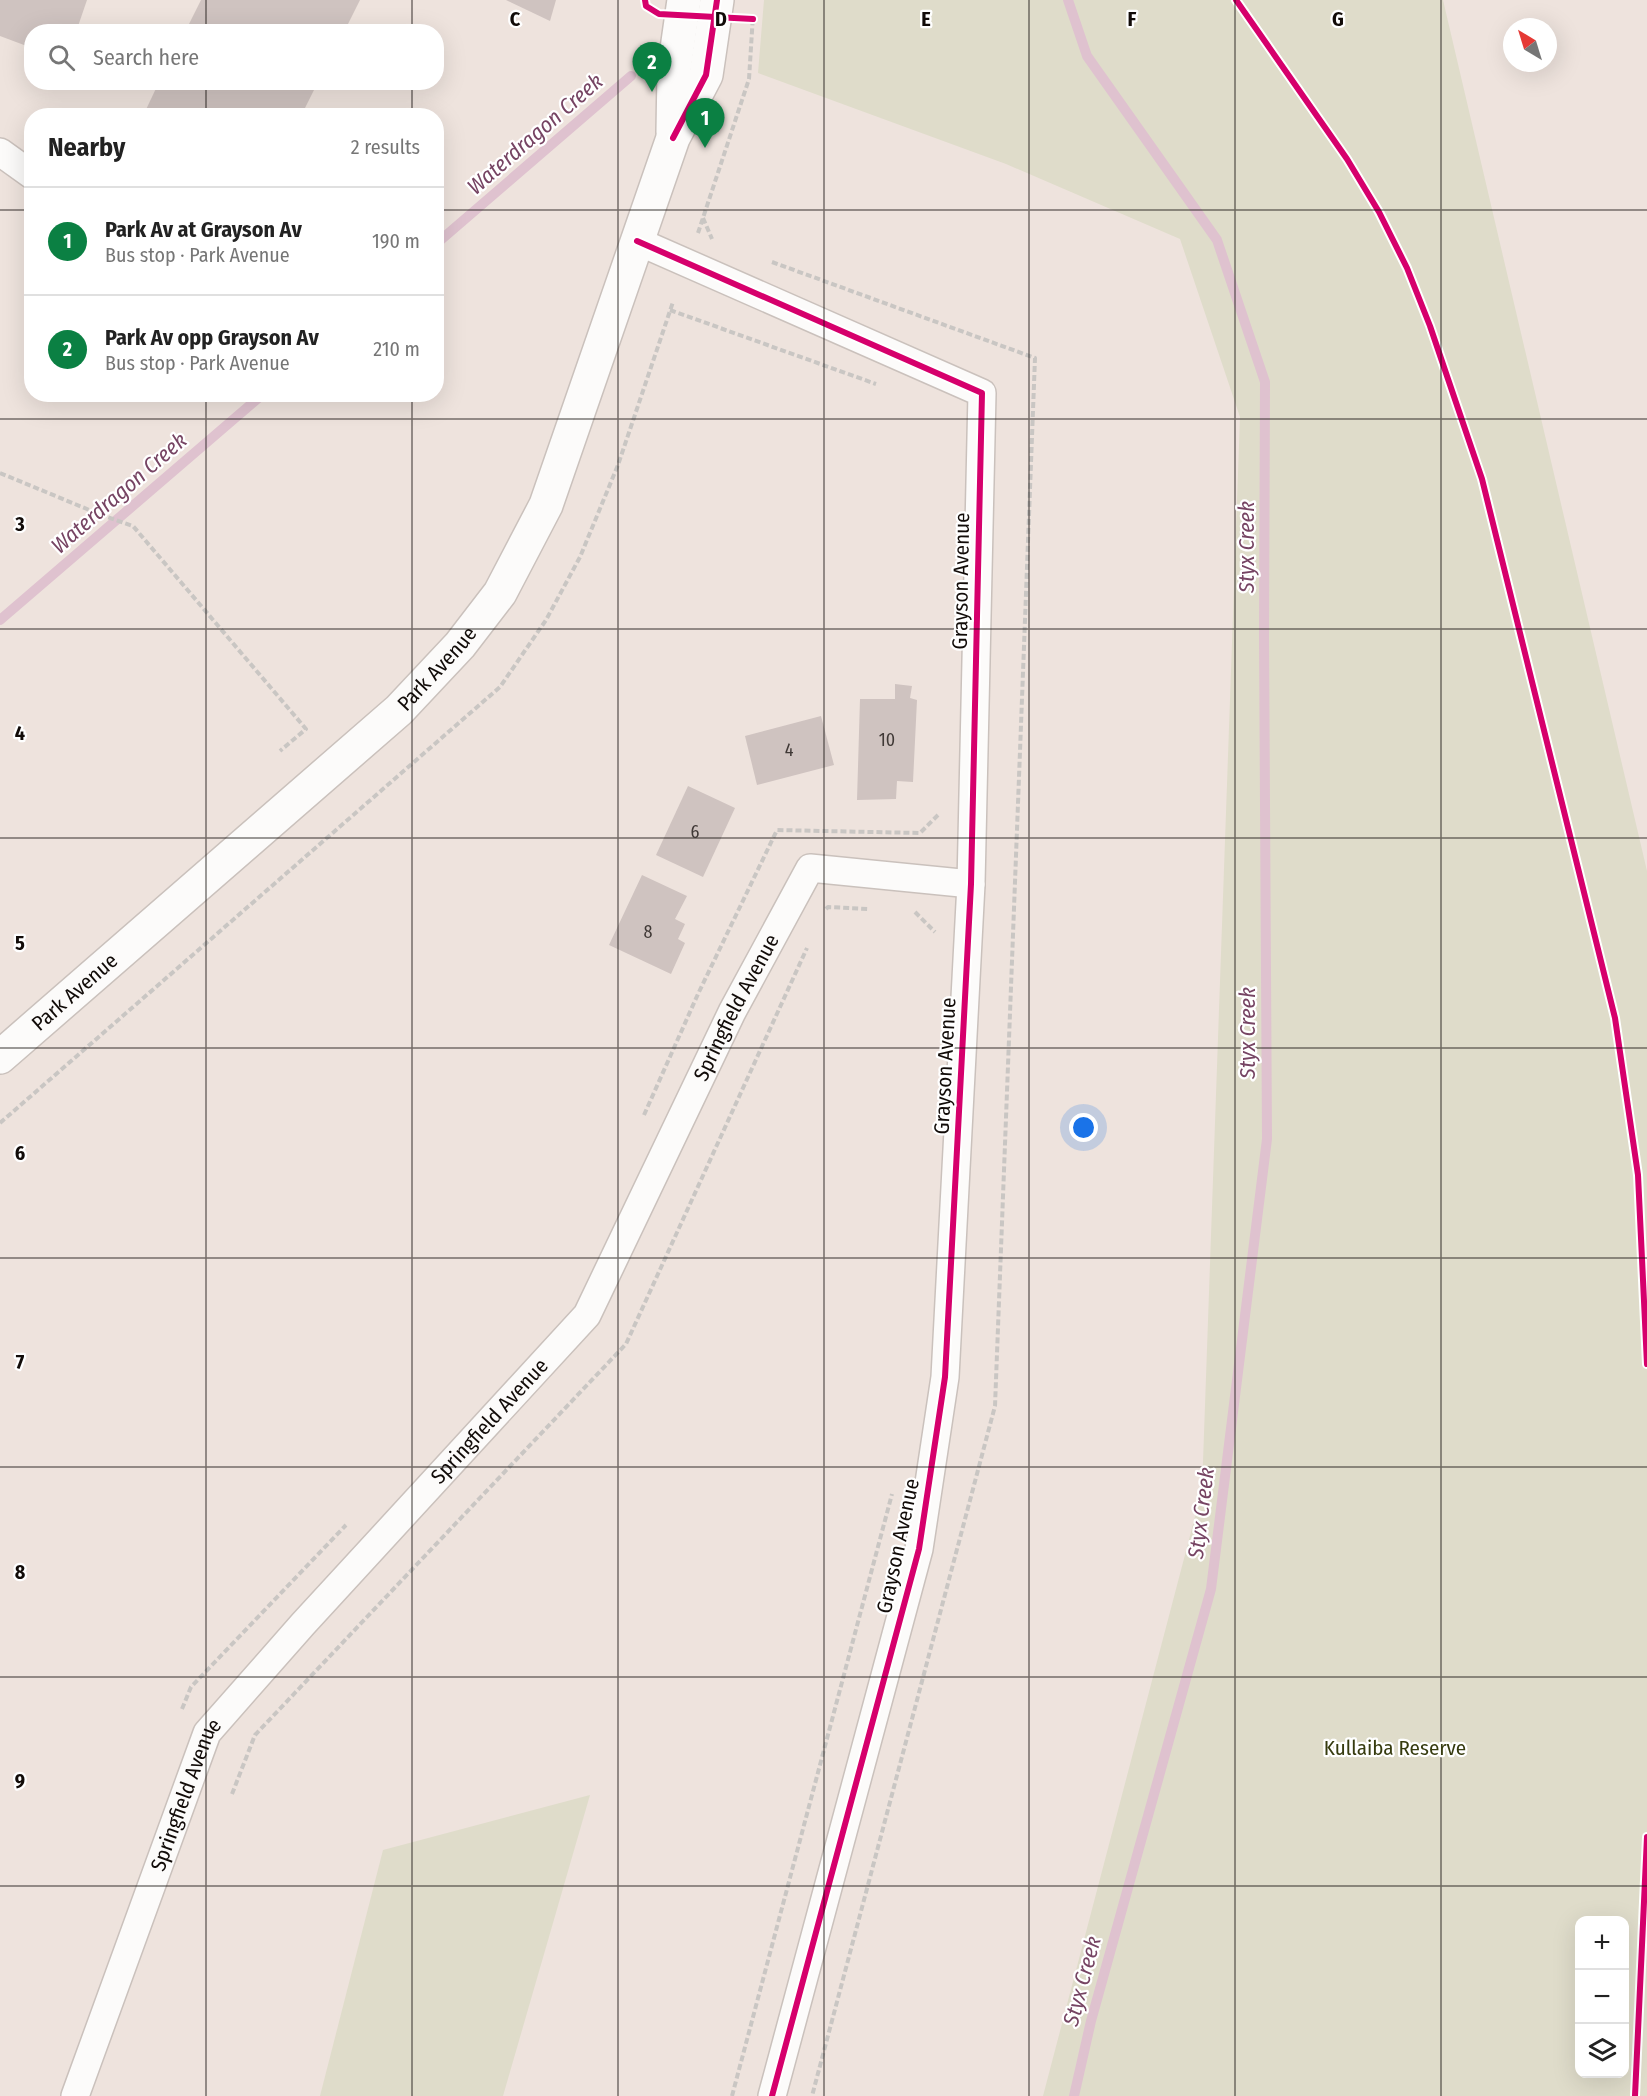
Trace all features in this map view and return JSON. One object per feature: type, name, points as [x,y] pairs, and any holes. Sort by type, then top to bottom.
[{"type":"main road","name":"Park Avenue","points":[[673,138],[674,70],[684,0]]},
{"type":"main road","name":"Park Avenue","points":[[0,1057],[399,710],[460,645],[500,593],[546,505],[673,138],[706,75],[716,9]]},
{"type":"street","points":[[0,152],[24,169]]},
{"type":"street","name":"Grayson Avenue","points":[[637,242],[982,393],[971,884],[945,1377],[919,1549],[772,2096]]},
{"type":"street","name":"Springfield Avenue","points":[[75,2096],[207,1732],[587,1315],[732,1012],[810,868],[971,884]]},
{"type":"path","points":[[716,9],[753,19]]},
{"type":"path","points":[[697,236],[749,80],[753,10]]},
{"type":"path","points":[[670,310],[882,387]]},
{"type":"path","points":[[0,473],[133,526],[306,729],[280,751]]},
{"type":"path","points":[[639,1124],[698,994],[777,830],[920,833],[940,814]]},
{"type":"path","points":[[821,916],[828,907],[871,909]]},
{"type":"path","points":[[914,912],[936,932]]},
{"type":"path","points":[[232,1794],[255,1735],[626,1344],[811,938]]},
{"type":"path","points":[[732,2096],[893,1491]]},
{"type":"path","points":[[179,1718],[191,1687],[346,1525]]},
{"type":"green space","name":"Kullaiba Reserve","points":[[764,0],[1443,0],[1647,871],[1647,2096],[1043,2096],[1202,1490],[1240,417],[1180,239],[1006,164],[758,73]]},
{"type":"green space","points":[[590,1795],[503,2096],[320,2096],[383,1850]]},
{"type":"building","points":[[0,0],[87,0],[79,24],[24,24],[24,45],[0,36]]},
{"type":"building","points":[[201,0],[360,0],[348,24],[189,24]]},
{"type":"building","points":[[506,0],[556,0],[550,21]]},
{"type":"building","points":[[155,90],[314,90],[305,108],[147,108]]},
{"type":"building","points":[[895,684],[912,686],[910,698],[917,700],[913,782],[897,781],[896,799],[857,800],[860,699],[895,699]]},
{"type":"building","points":[[821,716],[834,765],[757,785],[745,736]]},
{"type":"building","points":[[688,786],[735,808],[703,877],[656,855]]},
{"type":"building","points":[[642,875],[687,896],[675,919],[685,924],[678,939],[685,943],[671,974],[609,945]]},
{"type":"waterway","name":"Styx Creek","points":[[1068,0],[1087,56],[1217,240],[1265,382],[1267,1139],[1211,1589],[1091,2021],[1074,2096]]},
{"type":"waterway","name":"Waterdragon Creek","points":[[444,237],[631,76]]},
{"type":"waterway","name":"Waterdragon Creek","points":[[0,620],[254,402]]},
{"type":"cycle path","points":[[645,0],[646,6],[659,14],[753,19]]},
{"type":"cycle path","points":[[673,138],[706,75],[717,0]]},
{"type":"cycle path","points":[[1236,0],[1347,159],[1379,212],[1407,268],[1430,326],[1482,479],[1615,1018],[1638,1175],[1647,1364]]},
{"type":"cycle path","points":[[637,241],[982,393],[971,884],[945,1377],[919,1549],[772,2096]]},
{"type":"cycle path","points":[[1635,2096],[1647,1837]]},
{"type":"place","name":"Park Av opp Grayson Av","points":[[652,92]]},
{"type":"place","name":"Park Av at Grayson Av","points":[[705,148]]}]
